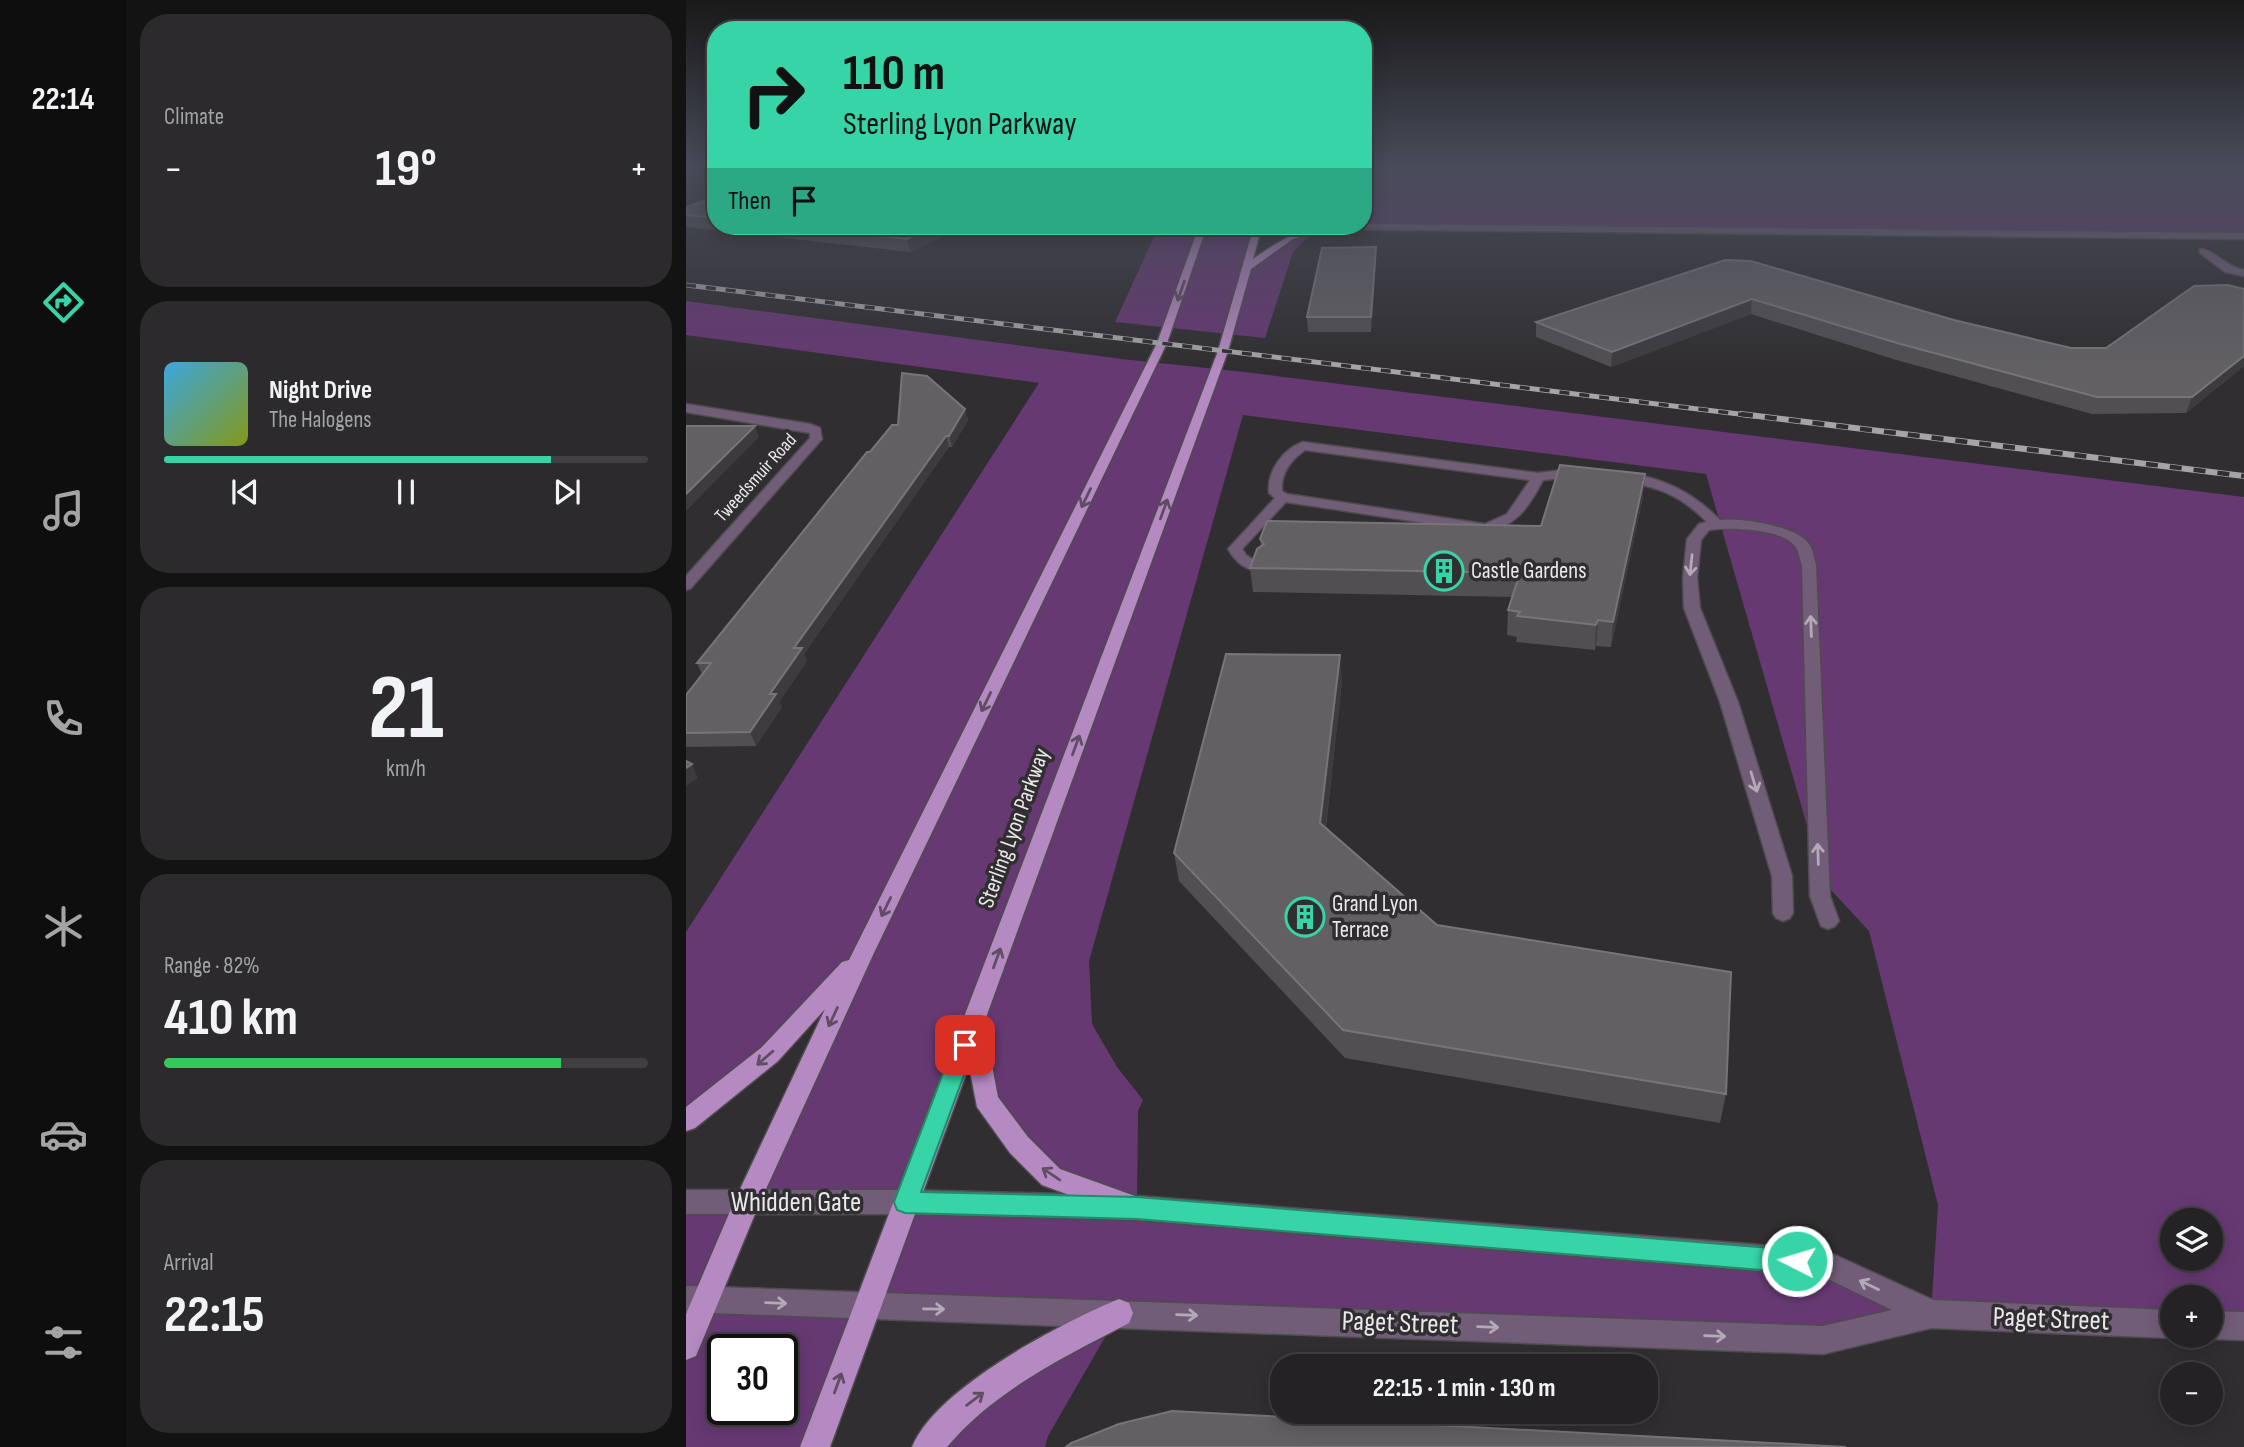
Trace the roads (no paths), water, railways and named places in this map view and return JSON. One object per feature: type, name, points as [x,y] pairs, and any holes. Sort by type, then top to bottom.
[{"type":"main road","points":[[686,1346],[697,1300],[747,1202],[862,955],[1162,343],[1201,235]]},
{"type":"main road","name":"Sterling Lyon Parkway","points":[[815,1447],[1223,351],[1256,235]]},
{"type":"main road","points":[[1248,267],[1290,237],[1297,235]]},
{"type":"main road","points":[[686,1121],[770,1054],[862,955]]},
{"type":"main road","points":[[974,1022],[986,1100],[1019,1145],[1051,1177],[1137,1208]]},
{"type":"main road","points":[[927,1447],[956,1413],[1026,1362],[1119,1313]]},
{"type":"street","points":[[2018,234],[2244,236]]},
{"type":"street","points":[[2203,251],[2228,270],[2244,273]]},
{"type":"street","name":"Tweedsmuir Road","points":[[686,408],[806,427],[816,431],[816,439],[686,585]]},
{"type":"street","points":[[1538,477],[1517,516],[1498,526],[1485,527],[1283,497],[1276,493],[1274,488],[1284,459],[1303,446],[1538,477],[1601,474],[1648,479],[1672,487],[1692,498],[1717,525]]},
{"type":"street","points":[[1257,567],[1240,558],[1235,549],[1283,497]]},
{"type":"street","points":[[1783,913],[1779,863],[1729,702],[1692,608],[1690,578],[1694,539],[1704,527],[1729,523],[1765,528],[1790,536],[1803,545],[1809,565],[1820,896],[1828,921]]},
{"type":"street","name":"Whidden Gate","points":[[686,1202],[905,1202]]},
{"type":"street","name":"Paget Street","points":[[905,1202],[1137,1208],[1824,1263],[1931,1314]]},
{"type":"street","points":[[697,1300],[866,1307]]},
{"type":"street","name":"Paget Street","points":[[866,1307],[1119,1313],[1823,1340],[1931,1314],[2160,1324]]},
{"type":"street","points":[[2223,1325],[2244,1326]]},
{"type":"railway","points":[[686,285],[1755,416]]},
{"type":"railway","points":[[1741,414],[2244,476]]},
{"type":"place","name":"Castle Gardens","points":[[1444,571]]},
{"type":"place","name":"Grand Lyon Terrace","points":[[1305,917]]}]
